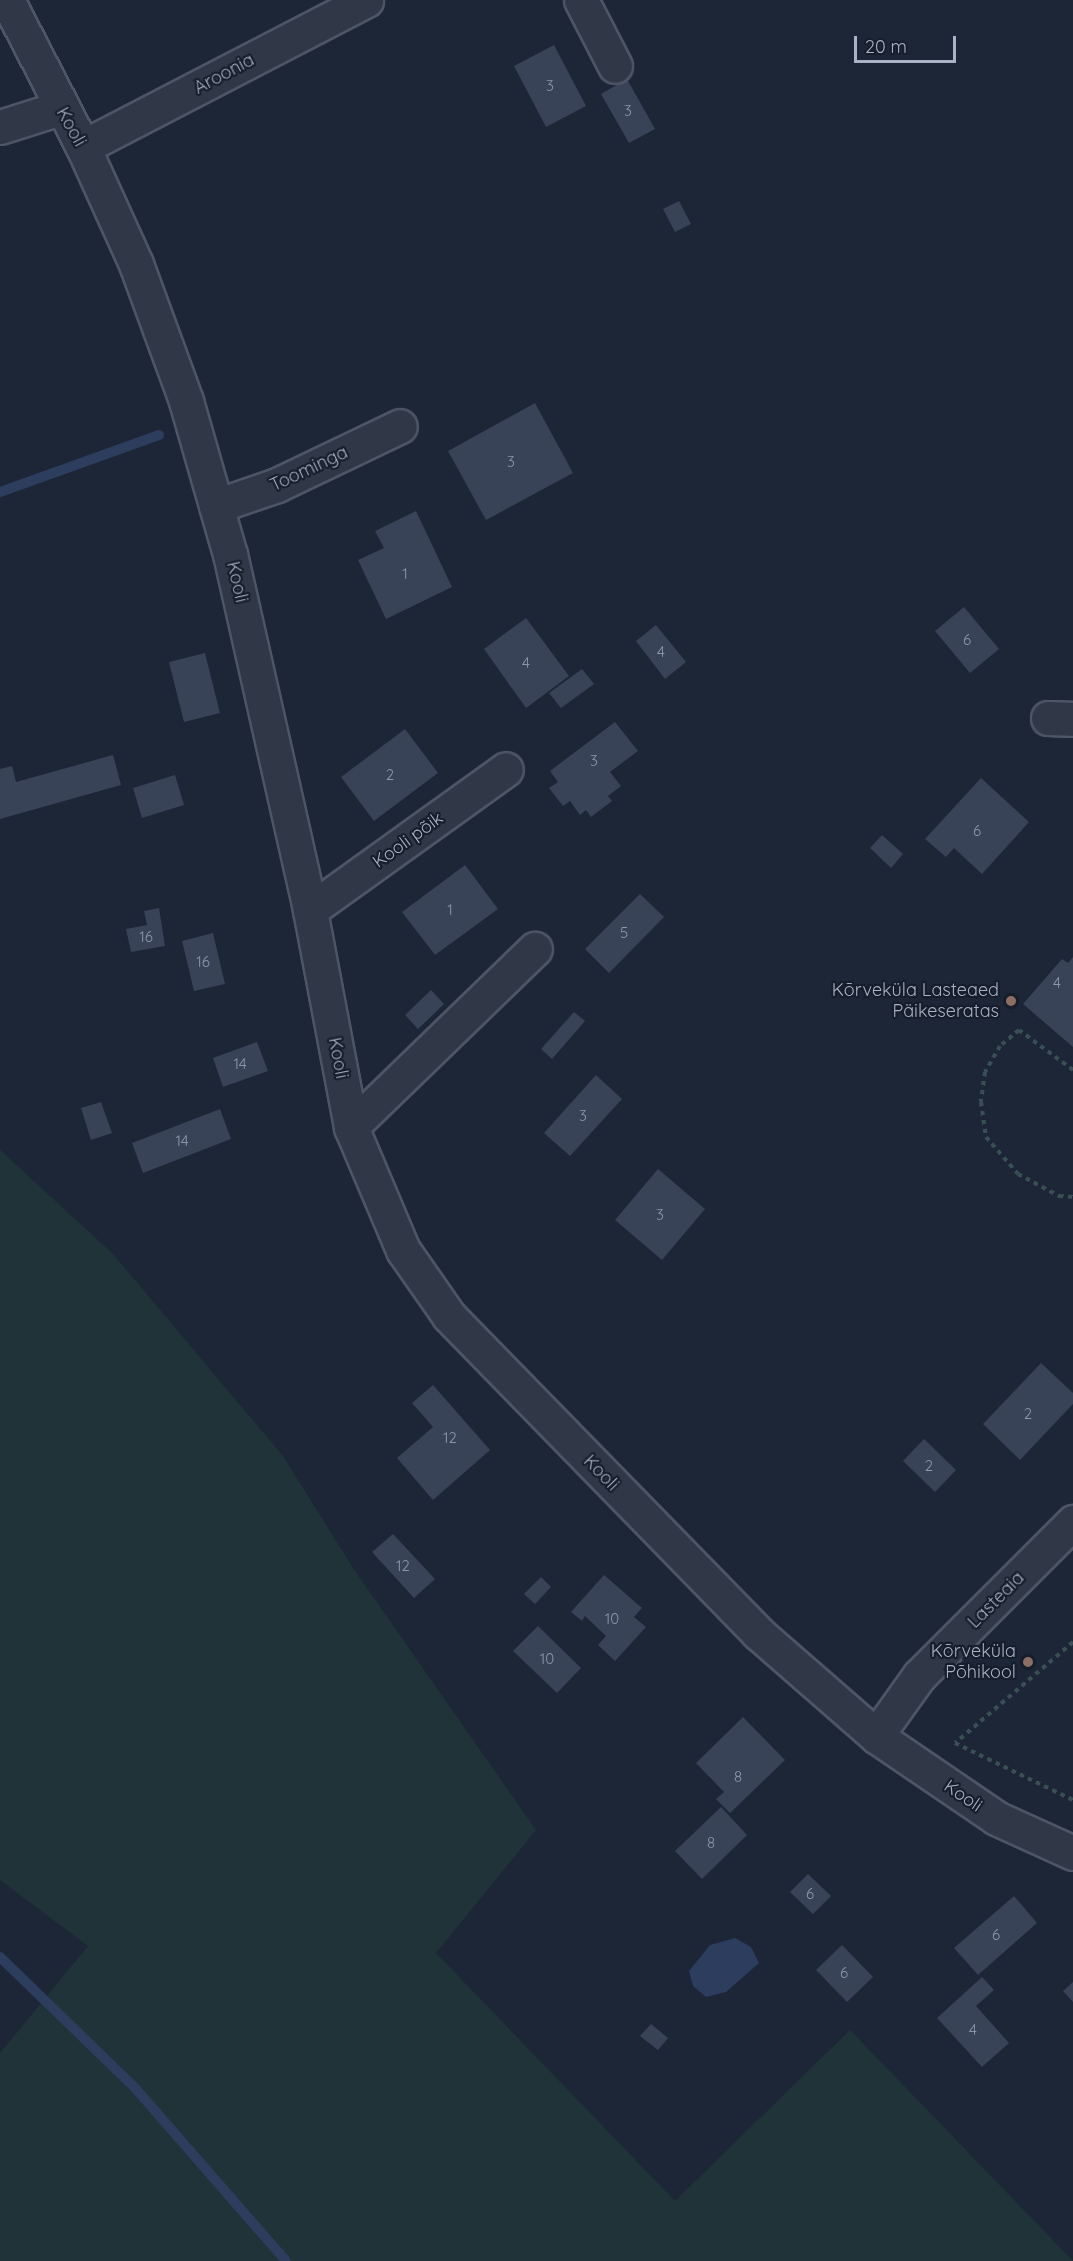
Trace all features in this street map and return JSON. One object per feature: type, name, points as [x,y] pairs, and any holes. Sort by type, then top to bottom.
[{"type":"street","name":"Kooli","points":[[7,0],[60,108],[83,147],[147,296],[186,402],[216,506],[310,910],[351,1127],[403,1250],[449,1316],[758,1633],[876,1736],[996,1818],[1073,1853]]},
{"type":"street","name":"Aroonia","points":[[83,147],[366,0]]},
{"type":"street","points":[[581,0],[615,66]]},
{"type":"street","points":[[0,127],[60,108]]},
{"type":"street","name":"Toominga","points":[[216,506],[277,485],[400,426]]},
{"type":"street","name":"Kooli põik","points":[[310,910],[506,769]]},
{"type":"street","points":[[351,1127],[535,949]]},
{"type":"street","name":"Lasteaia","points":[[876,1736],[919,1676],[1073,1522]]},
{"type":"path","points":[[1073,1070],[1020,1030],[1000,1046],[985,1072],[981,1102],[986,1137],[1018,1174],[1059,1196],[1073,1197]]},
{"type":"path","points":[[955,1743],[1073,1642]]},
{"type":"path","points":[[943,1741],[955,1743],[1073,1800]]},
{"type":"green space","points":[[0,1150],[113,1254],[283,1456],[355,1571],[536,1830],[436,1953],[675,2201],[850,2030],[1073,2261],[0,2261],[0,2053],[88,1946],[0,1880]]},
{"type":"water","points":[[735,1938],[751,1947],[759,1963],[726,1992],[706,1997],[693,1986],[689,1971],[710,1945]]},
{"type":"building","points":[[554,45],[586,106],[546,127],[514,66]]},
{"type":"building","points":[[627,79],[655,129],[629,143],[601,94]]},
{"type":"building","points":[[679,201],[691,224],[675,232],[663,209]]},
{"type":"building","points":[[535,403],[573,473],[486,520],[448,451]]},
{"type":"building","points":[[416,511],[452,587],[386,619],[358,560],[384,548],[375,531]]},
{"type":"building","points":[[964,607],[999,649],[970,673],[935,631]]},
{"type":"building","points":[[526,618],[569,676],[526,708],[484,649]]},
{"type":"building","points":[[656,625],[686,662],[665,679],[636,641]]},
{"type":"building","points":[[205,653],[220,713],[184,722],[169,662]]},
{"type":"building","points":[[582,669],[594,684],[561,708],[549,693]]},
{"type":"building","points":[[615,722],[638,751],[610,772],[621,786],[608,796],[612,801],[591,817],[586,810],[580,815],[570,801],[563,806],[549,788],[558,782],[550,771]]},
{"type":"building","points":[[405,729],[438,773],[374,821],[341,777]]},
{"type":"building","points":[[113,755],[121,785],[0,819],[0,769],[12,766],[16,782]]},
{"type":"building","points":[[175,775],[184,805],[142,818],[133,788]]},
{"type":"building","points":[[981,778],[1029,822],[982,874],[954,848],[946,857],[925,839]]},
{"type":"building","points":[[882,835],[903,854],[891,868],[870,848]]},
{"type":"building","points":[[465,865],[498,909],[435,955],[402,912]]},
{"type":"building","points":[[640,894],[664,917],[609,973],[585,949]]},
{"type":"building","points":[[159,908],[165,946],[131,952],[126,929],[147,925],[144,911]]},
{"type":"building","points":[[213,933],[225,984],[194,991],[182,941]]},
{"type":"building","points":[[1073,957],[1073,1047],[1023,1004],[1062,959],[1068,963]]},
{"type":"building","points":[[431,990],[444,1004],[418,1029],[405,1015]]},
{"type":"building","points":[[574,1012],[585,1021],[552,1059],[541,1049]]},
{"type":"building","points":[[257,1042],[268,1071],[223,1087],[213,1058]]},
{"type":"building","points":[[596,1075],[622,1099],[570,1156],[544,1133]]},
{"type":"building","points":[[101,1102],[112,1133],[91,1140],[81,1108]]},
{"type":"building","points":[[220,1109],[231,1139],[143,1173],[132,1143]]},
{"type":"building","points":[[658,1169],[705,1209],[662,1260],[615,1220]]},
{"type":"building","points":[[1041,1363],[1073,1393],[1073,1404],[1020,1460],[983,1424]]},
{"type":"building","points":[[433,1385],[490,1450],[433,1500],[397,1458],[433,1427],[412,1403]]},
{"type":"building","points":[[924,1439],[956,1470],[935,1492],[903,1461]]},
{"type":"building","points":[[393,1534],[435,1579],[414,1598],[372,1552]]},
{"type":"building","points":[[604,1575],[642,1608],[634,1617],[646,1627],[615,1661],[598,1645],[606,1636],[585,1616],[582,1621],[571,1612]]},
{"type":"building","points":[[541,1577],[551,1587],[535,1604],[524,1594]]},
{"type":"building","points":[[538,1626],[581,1668],[557,1693],[513,1651]]},
{"type":"building","points":[[743,1717],[785,1760],[730,1813],[716,1799],[724,1792],[696,1763]]},
{"type":"building","points":[[721,1807],[747,1835],[702,1879],[675,1851]]},
{"type":"building","points":[[808,1874],[831,1896],[813,1914],[790,1892]]},
{"type":"building","points":[[1014,1896],[1037,1923],[978,1975],[954,1948]]},
{"type":"building","points":[[842,1945],[873,1977],[847,2002],[816,1970]]},
{"type":"building","points":[[982,1977],[994,1990],[976,2006],[1009,2043],[982,2067],[937,2018]]},
{"type":"building","points":[[1073,1982],[1073,2002],[1063,1991]]},
{"type":"building","points":[[651,2024],[668,2038],[658,2050],[640,2036]]},
{"type":"waterway","points":[[0,492],[159,435]]},
{"type":"waterway","points":[[0,1957],[136,2089],[286,2261]]},
{"type":"place","name":"Kõrveküla Lasteaed Päikeseratas","points":[[1011,1001]]},
{"type":"place","name":"Kõrveküla Põhikool","points":[[1028,1662]]}]
